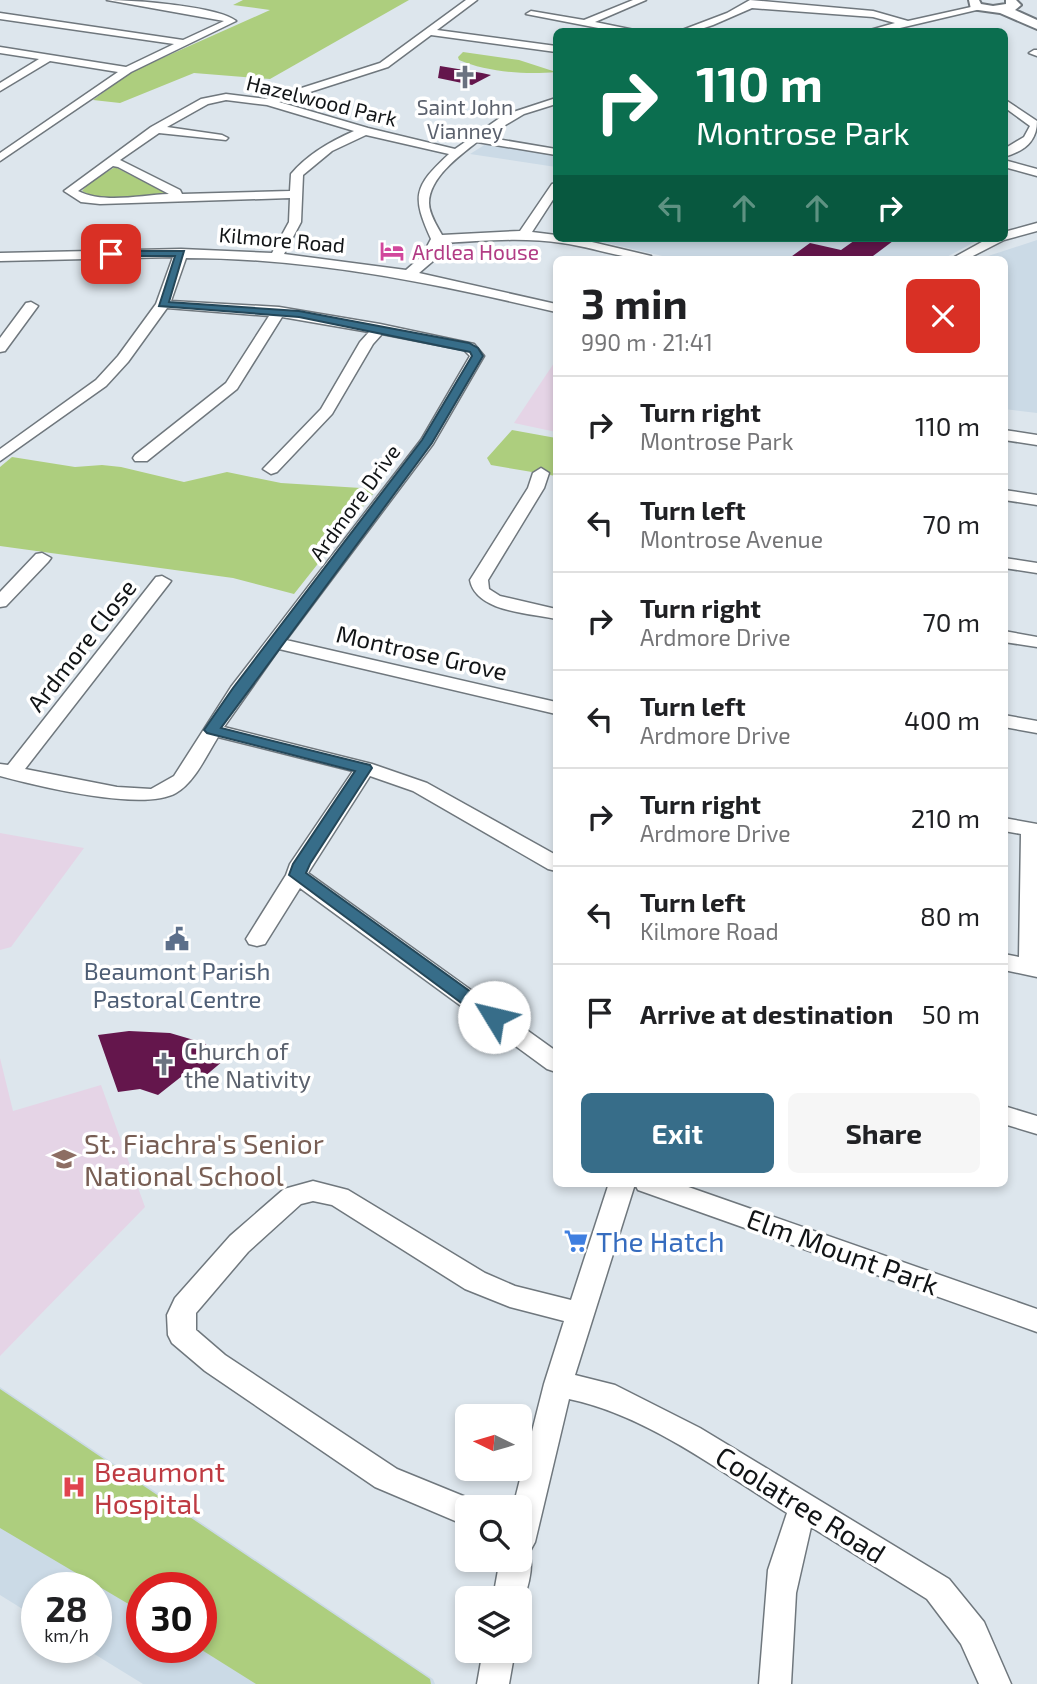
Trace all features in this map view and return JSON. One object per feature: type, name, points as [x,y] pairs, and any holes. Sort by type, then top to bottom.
[{"type":"main road","points":[[976,2],[1006,6],[1037,25]]},
{"type":"street","points":[[0,158],[127,70],[231,21],[228,17],[113,0]]},
{"type":"street","points":[[268,102],[374,69],[392,60],[472,0]]},
{"type":"street","points":[[586,22],[639,0]]},
{"type":"street","points":[[958,12],[976,2]]},
{"type":"street","points":[[691,28],[753,3],[873,14],[903,27]]},
{"type":"street","points":[[883,28],[903,27],[958,12],[1006,6]]},
{"type":"street","points":[[531,14],[618,28]]},
{"type":"street","points":[[0,16],[186,43]]},
{"type":"street","points":[[428,32],[553,49]]},
{"type":"street","points":[[0,50],[127,70]]},
{"type":"street","points":[[0,88],[48,58]]},
{"type":"street","name":"Hazelwood Park","points":[[295,194],[85,199],[70,191],[178,114],[205,101],[238,97],[268,102],[365,131],[458,153]]},
{"type":"street","points":[[410,274],[429,258],[437,239],[423,204],[427,188],[440,169],[477,139],[519,112],[553,103]]},
{"type":"street","points":[[1008,105],[1036,125],[1036,129],[1022,146],[1008,151]]},
{"type":"street","points":[[155,130],[222,138]]},
{"type":"street","points":[[276,257],[295,222],[297,174],[314,156],[329,146],[365,131]]},
{"type":"street","points":[[477,139],[553,152]]},
{"type":"street","points":[[111,162],[121,163],[176,193],[176,198]]},
{"type":"street","points":[[1008,164],[1037,173]]},
{"type":"street","points":[[1008,173],[1024,170]]},
{"type":"street","points":[[524,235],[553,192]]},
{"type":"street","points":[[1008,234],[1036,221]]},
{"type":"street","points":[[437,239],[524,235],[553,238]]},
{"type":"street","points":[[575,242],[634,256]]},
{"type":"street","points":[[963,256],[991,242]]},
{"type":"street","points":[[0,457],[101,383],[123,359],[163,304],[181,253]]},
{"type":"street","name":"Kilmore Road","points":[[0,257],[181,253],[276,257],[410,274],[553,307]]},
{"type":"street","name":"Ardmore Drive","points":[[6,772],[117,793],[152,795],[167,790],[181,780],[238,691],[428,441],[477,356],[469,347],[279,311],[163,304]]},
{"type":"street","points":[[0,348],[31,306]]},
{"type":"street","points":[[141,458],[232,386],[279,311]]},
{"type":"street","points":[[271,469],[327,411],[366,342],[380,328]]},
{"type":"street","points":[[0,436],[17,442]]},
{"type":"street","points":[[1008,436],[1037,440]]},
{"type":"street","points":[[541,473],[536,488],[479,580],[481,591],[494,600],[553,613]]},
{"type":"street","points":[[1008,496],[1037,500]]},
{"type":"street","points":[[0,602],[42,558]]},
{"type":"street","points":[[1008,564],[1037,568]]},
{"type":"street","name":"Ardmore Close","points":[[6,772],[162,581]]},
{"type":"street","points":[[1008,637],[1037,642]]},
{"type":"street","name":"Montrose Grove","points":[[276,643],[553,707]]},
{"type":"street","points":[[1008,722],[1037,727]]},
{"type":"street","points":[[212,730],[365,768],[419,787],[553,862]]},
{"type":"street","points":[[257,939],[365,768]]},
{"type":"street","points":[[1008,825],[1034,830],[1034,968],[1008,963]]},
{"type":"street","points":[[298,875],[553,1061]]},
{"type":"street","points":[[1008,1116],[1037,1125]]},
{"type":"street","points":[[531,1495],[558,1384],[621,1187]]},
{"type":"street","name":"Elm Mount Park","points":[[659,1187],[1037,1321]]},
{"type":"street","points":[[455,1507],[386,1478],[215,1363],[183,1335],[181,1315],[185,1306],[239,1244],[293,1196],[313,1191],[339,1197],[475,1281],[510,1296],[579,1314]]},
{"type":"street","name":"Coolatree Road","points":[[558,1384],[605,1394],[690,1437],[938,1589],[973,1633],[995,1684]]},
{"type":"street","points":[[775,1684],[783,1572],[793,1529],[805,1506]]},
{"type":"street","points":[[493,1684],[497,1663]]},
{"type":"shaded area","points":[[486,144],[553,155],[553,167],[470,154]]},
{"type":"shaded area","points":[[1037,240],[1037,413],[1008,409],[1008,256],[988,256]]},
{"type":"shaded area","points":[[603,242],[975,242],[949,256],[662,256]]},
{"type":"shaded area","points":[[553,364],[553,431],[514,423]]},
{"type":"shaded area","points":[[0,833],[84,848],[11,947],[0,950]]},
{"type":"shaded area","name":"St. Fiachra's Senior National School","points":[[0,1058],[13,1111],[101,1085],[145,1207],[0,1356]]},
{"type":"shaded area","name":"Beaumont Hospital","points":[[0,1387],[433,1679],[435,1684],[143,1684],[109,1663],[112,1663],[112,1572],[21,1572],[21,1608],[0,1595]]},
{"type":"green space","points":[[243,0],[409,0],[270,79],[194,73],[120,103],[93,100],[131,72],[270,10],[233,5]]},
{"type":"green space","points":[[463,52],[519,60],[553,72],[494,70],[459,60],[458,57]]},
{"type":"green space","points":[[115,167],[166,193],[160,196],[110,199],[82,191],[89,183]]},
{"type":"green space","points":[[512,430],[553,437],[553,475],[491,465],[487,458]]},
{"type":"green space","points":[[12,457],[75,467],[121,467],[184,482],[227,472],[281,483],[377,489],[294,594],[233,578],[0,546],[0,467]]},
{"type":"green space","name":"Beaumont Hospital","points":[[0,1389],[430,1679],[431,1684],[256,1684],[217,1660],[217,1572],[126,1572],[126,1603],[112,1594],[112,1572],[74,1572],[0,1528]]},
{"type":"building","name":"Saint John Vianney","points":[[440,66],[491,75],[472,85],[438,78]]},
{"type":"building","points":[[852,242],[892,242],[873,256],[792,256],[810,243],[841,250]]},
{"type":"building","name":"Church of the Nativity","points":[[129,1031],[170,1033],[204,1043],[212,1049],[216,1046],[230,1055],[204,1077],[191,1069],[158,1095],[140,1089],[118,1092],[98,1035]]},
{"type":"place","name":"Saint John Vianney","points":[[465,77]]},
{"type":"place","name":"Ardlea House","points":[[392,251]]},
{"type":"place","name":"Beaumont Parish Pastoral Centre","points":[[177,939]]},
{"type":"place","name":"Church of the Nativity","points":[[164,1064]]},
{"type":"place","name":"St. Fiachra's Senior National School","points":[[64,1159]]},
{"type":"place","name":"The Hatch","points":[[576,1241]]},
{"type":"place","name":"Beaumont Hospital","points":[[74,1487]]},
{"type":"route","points":[[111,254],[181,253],[163,304],[279,311],[328,318],[474,350],[477,356],[428,441],[238,691],[212,730],[365,768],[302,864],[298,875],[304,882],[494,1017]]}]
